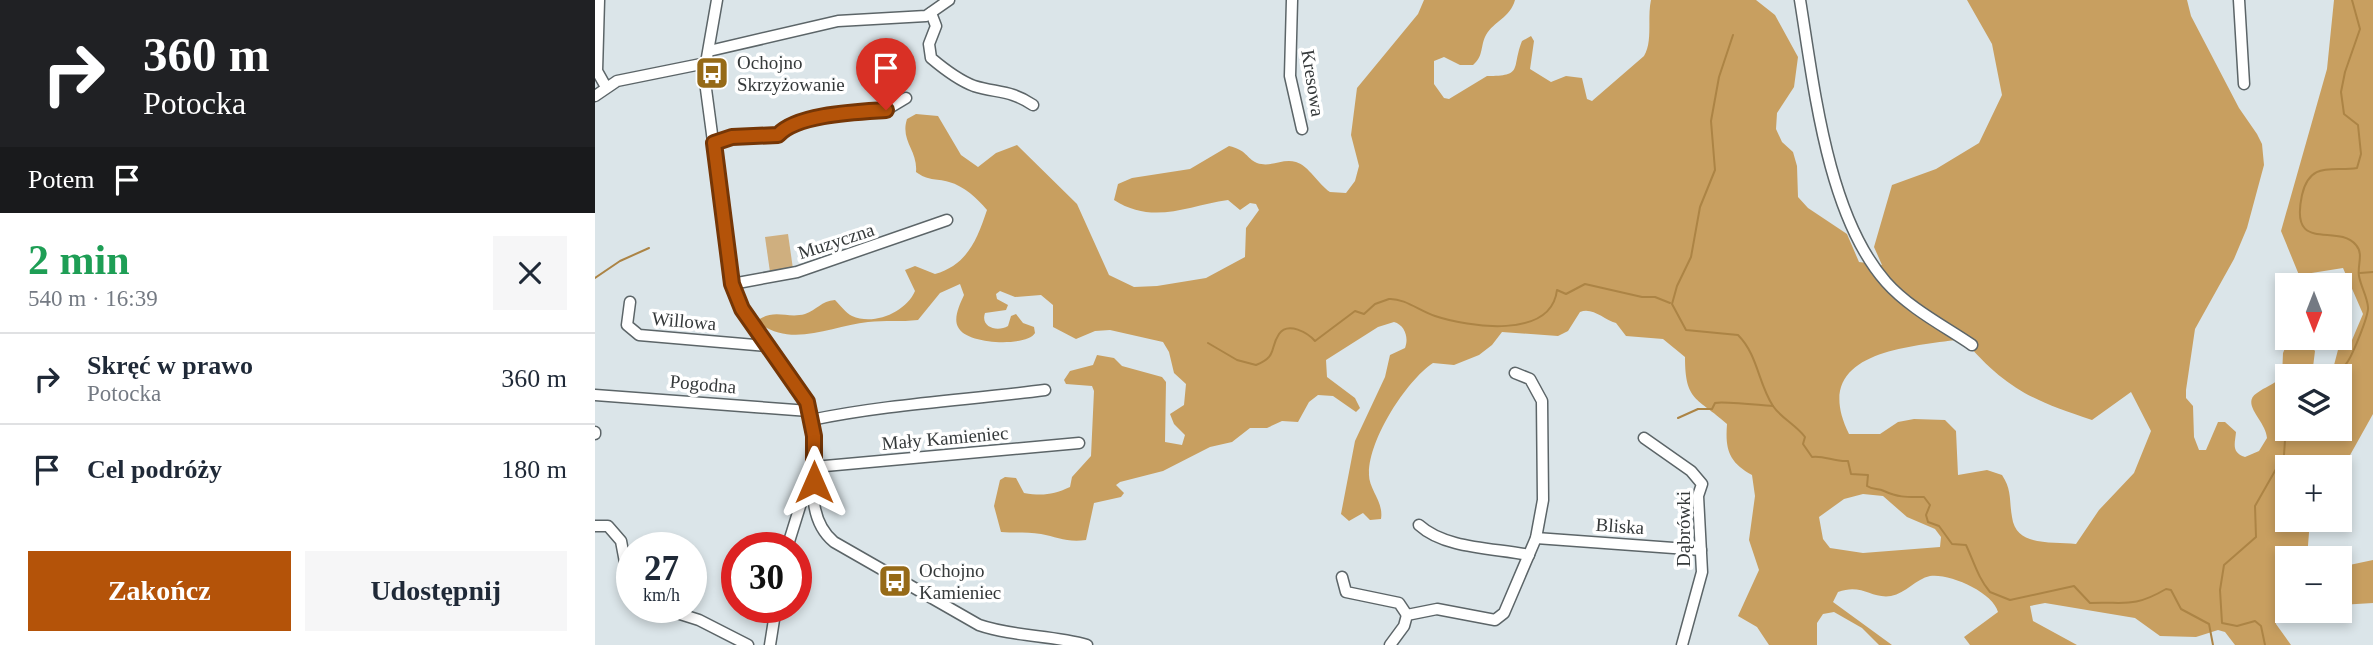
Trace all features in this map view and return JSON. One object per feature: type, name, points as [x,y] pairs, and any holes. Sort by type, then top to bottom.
[{"type":"street","points":[[599,0],[597,71],[606,87]]},
{"type":"street","points":[[717,0],[706,63],[707,92],[732,284],[742,309],[766,346],[791,376],[810,415],[816,520],[824,534],[979,625],[994,630],[1054,637],[1087,645]]},
{"type":"street","points":[[709,51],[838,22],[908,19],[931,13],[949,0]]},
{"type":"street","name":"Kresowa","points":[[1292,0],[1290,76],[1302,129]]},
{"type":"street","points":[[1800,0],[1825,141],[1836,181],[1866,258],[1888,285],[1972,345]]},
{"type":"street","points":[[2239,0],[2244,84]]},
{"type":"street","points":[[931,13],[936,26],[929,44],[931,58],[948,72],[972,85],[1016,93],[1033,105]]},
{"type":"street","points":[[595,96],[606,87],[624,79],[706,63]]},
{"type":"street","points":[[714,143],[732,137],[778,135],[788,125],[845,113],[886,110],[906,98]]},
{"type":"street","name":"Muzyczna","points":[[732,284],[797,272],[947,220]]},
{"type":"street","name":"Willowa","points":[[630,302],[627,325],[639,335],[766,346]]},
{"type":"street","points":[[1407,615],[1437,609],[1495,620],[1504,613],[1536,538],[1544,481],[1542,401],[1530,379],[1515,373]]},
{"type":"street","name":"Pogodna","points":[[595,395],[810,415],[940,404],[1045,390]]},
{"type":"street","name":"Dąbrówki","points":[[1644,438],[1691,471],[1702,484],[1699,496],[1701,550],[1698,595],[1686,623],[1682,645]]},
{"type":"street","name":"Mały Kamieniec","points":[[814,467],[1079,443]]},
{"type":"street","points":[[792,532],[806,487],[814,482]]},
{"type":"street","points":[[1419,524],[1429,533],[1449,540],[1529,555]]},
{"type":"street","points":[[595,526],[608,526],[616,535]]},
{"type":"street","name":"Bliska","points":[[1536,538],[1701,550]]},
{"type":"street","points":[[1342,577],[1346,592],[1399,603],[1407,615],[1405,626],[1390,645]]},
{"type":"street","points":[[705,623],[748,645]]},
{"type":"street","points":[[770,645],[773,623]]},
{"type":"shaded area","points":[[1424,0],[1515,0],[1506,15],[1486,35],[1479,58],[1473,65],[1460,65],[1444,57],[1434,61],[1434,84],[1444,98],[1449,99],[1487,76],[1511,72],[1522,41],[1531,36],[1534,41],[1530,69],[1551,82],[1566,76],[1582,78],[1587,99],[1592,101],[1644,56],[1648,43],[1651,0],[1756,0],[1775,15],[1798,57],[1794,87],[1777,113],[1776,129],[1782,142],[1793,152],[1797,166],[1798,197],[1808,208],[1847,234],[1859,262],[1882,265],[1874,247],[1892,185],[1936,169],[1979,143],[2002,95],[1992,44],[1967,0],[2187,0],[2191,16],[2239,108],[2262,144],[2264,165],[2247,228],[2234,259],[2195,329],[2186,390],[2186,398],[2193,406],[2194,437],[2199,450],[2206,450],[2218,422],[2225,422],[2236,432],[2236,450],[2245,457],[2259,451],[2267,438],[2252,408],[2253,397],[2275,382],[2275,441],[2352,441],[2352,364],[2334,364],[2338,350],[2352,350],[2352,340],[2363,314],[2352,289],[2352,273],[2345,273],[2343,268],[2298,273],[2281,231],[2327,69],[2334,0],[2373,0],[2373,414],[2350,455],[2275,455],[2275,532],[2309,532],[2308,546],[2275,546],[2275,623],[2291,645],[2235,645],[2225,632],[2218,630],[2196,637],[2160,636],[2135,618],[2045,603],[2030,606],[2033,621],[2077,645],[1970,645],[1964,637],[1998,612],[1994,605],[1969,585],[1930,576],[1891,596],[1854,589],[1838,592],[1833,602],[1892,645],[1879,645],[1862,628],[1834,612],[1823,614],[1817,623],[1817,645],[1769,645],[1757,627],[1738,616],[1759,570],[1749,540],[1755,496],[1752,475],[1738,465],[1730,454],[1727,424],[1690,391],[1685,357],[1663,339],[1626,336],[1616,323],[1594,312],[1580,312],[1568,331],[1558,336],[1502,332],[1492,345],[1479,355],[1454,365],[1433,363],[1422,372],[1391,412],[1375,444],[1369,479],[1380,506],[1381,519],[1370,520],[1363,513],[1349,521],[1341,514],[1355,441],[1385,377],[1390,355],[1405,348],[1406,336],[1403,329],[1394,322],[1378,327],[1326,360],[1327,377],[1355,398],[1360,408],[1356,412],[1333,396],[1318,395],[1309,402],[1298,422],[1282,421],[1267,428],[1250,428],[1232,442],[1210,447],[1163,471],[1120,482],[1116,485],[1124,493],[1121,497],[1094,503],[1086,540],[1080,541],[1036,533],[1001,532],[994,506],[1000,480],[1005,477],[1016,478],[1024,493],[1030,494],[1042,495],[1070,487],[1072,477],[1091,456],[1094,391],[1092,386],[1066,384],[1064,380],[1070,371],[1093,365],[1097,355],[1114,358],[1122,366],[1162,377],[1166,382],[1165,442],[1182,445],[1185,435],[1174,424],[1170,414],[1184,405],[1186,384],[1174,373],[1169,352],[1163,342],[1110,330],[1095,331],[1076,339],[1053,327],[1053,305],[1041,295],[1015,297],[1000,291],[996,294],[997,299],[1008,305],[1006,310],[985,313],[987,325],[1004,328],[1008,326],[1011,316],[1016,314],[1023,323],[1034,327],[1035,333],[1030,338],[1009,342],[972,338],[963,333],[956,319],[964,295],[960,284],[940,293],[918,320],[868,322],[797,335],[783,334],[757,321],[775,314],[805,314],[835,300],[850,315],[861,319],[879,318],[897,311],[911,299],[915,291],[905,270],[915,266],[935,274],[963,258],[975,241],[987,210],[960,186],[916,172],[905,127],[907,119],[916,114],[938,116],[961,155],[978,167],[996,153],[1017,145],[1077,204],[1109,275],[1134,287],[1157,286],[1206,278],[1245,257],[1246,228],[1259,210],[1256,204],[1250,203],[1240,210],[1228,200],[1170,212],[1143,211],[1114,200],[1118,184],[1132,178],[1190,169],[1229,146],[1257,163],[1296,162],[1305,167],[1330,192],[1346,193],[1355,181],[1359,166],[1351,135],[1357,88],[1418,14]],"holes":[[[1963,339],[1992,370],[2020,390],[2035,399],[2092,420],[2131,392],[2151,431],[2134,473],[2099,510],[2076,544],[2037,541],[2020,534],[2015,527],[2009,490],[2002,475],[1987,470],[1958,475],[1956,431],[1945,420],[1914,419],[1898,422],[1880,434],[1849,434],[1840,406],[1842,385],[1853,370],[1870,358],[1892,351]],[[1863,494],[1883,496],[1907,517],[1935,529],[1941,537],[1940,547],[1863,553],[1830,548],[1823,539],[1819,517],[1844,499]]]},
{"type":"shaded area","points":[[788,234],[793,269],[770,272],[765,237]]},
{"type":"shaded area","points":[[2284,350],[2315,351],[2313,364],[2283,364]]},
{"type":"shaded area","points":[[2373,560],[2373,603],[2352,604],[2352,564]]},
{"type":"waterway","points":[[2346,364],[2368,312],[2359,276],[2360,252],[2348,239],[2308,231],[2302,225],[2300,213],[2302,195],[2311,177],[2324,170],[2357,168],[2361,154],[2358,125],[2344,114],[2341,92],[2360,29],[2352,0]]},
{"type":"waterway","points":[[1733,35],[1719,77],[1711,121],[1715,170],[1700,207],[1691,257],[1677,286],[1672,304],[1686,330],[1738,335],[1750,351],[1773,406],[1805,437],[1803,444],[1812,457],[1848,461],[1851,474],[1868,475],[1867,486],[1871,488],[1899,496],[1924,497],[1930,505],[1926,515],[1928,522],[1939,526],[1952,544],[1966,545],[1990,592],[2010,600],[2074,586],[2090,603],[2120,603],[2136,602],[2166,589],[2171,590],[2181,609],[2209,624],[2213,645]]},
{"type":"waterway","points":[[595,278],[620,261],[649,248]]},
{"type":"waterway","points":[[2360,273],[2373,272]]},
{"type":"waterway","points":[[1208,343],[1237,360],[1256,365],[1270,355],[1279,334],[1287,328],[1298,330],[1315,341],[1355,311],[1364,314],[1375,304],[1389,299],[1449,320],[1487,326],[1524,323],[1540,317],[1551,306],[1557,290],[1566,294],[1585,284],[1642,297],[1655,297],[1670,303]]},
{"type":"waterway","points":[[1678,418],[1698,409],[1712,409],[1715,403],[1773,406]]},
{"type":"waterway","points":[[2265,645],[2261,626],[2255,621],[2237,626],[2222,623],[2220,590],[2224,565],[2256,537],[2255,506],[2284,455],[2285,441]]},
{"type":"place","name":"Ochojno Skrzyżowanie","points":[[712,73]]},
{"type":"place","name":"Ochojno Kamieniec","points":[[895,581]]},
{"type":"route","points":[[814,482],[814,436],[807,402],[742,309],[732,284],[714,143],[732,137],[778,135],[788,125],[845,113],[886,110]]}]
